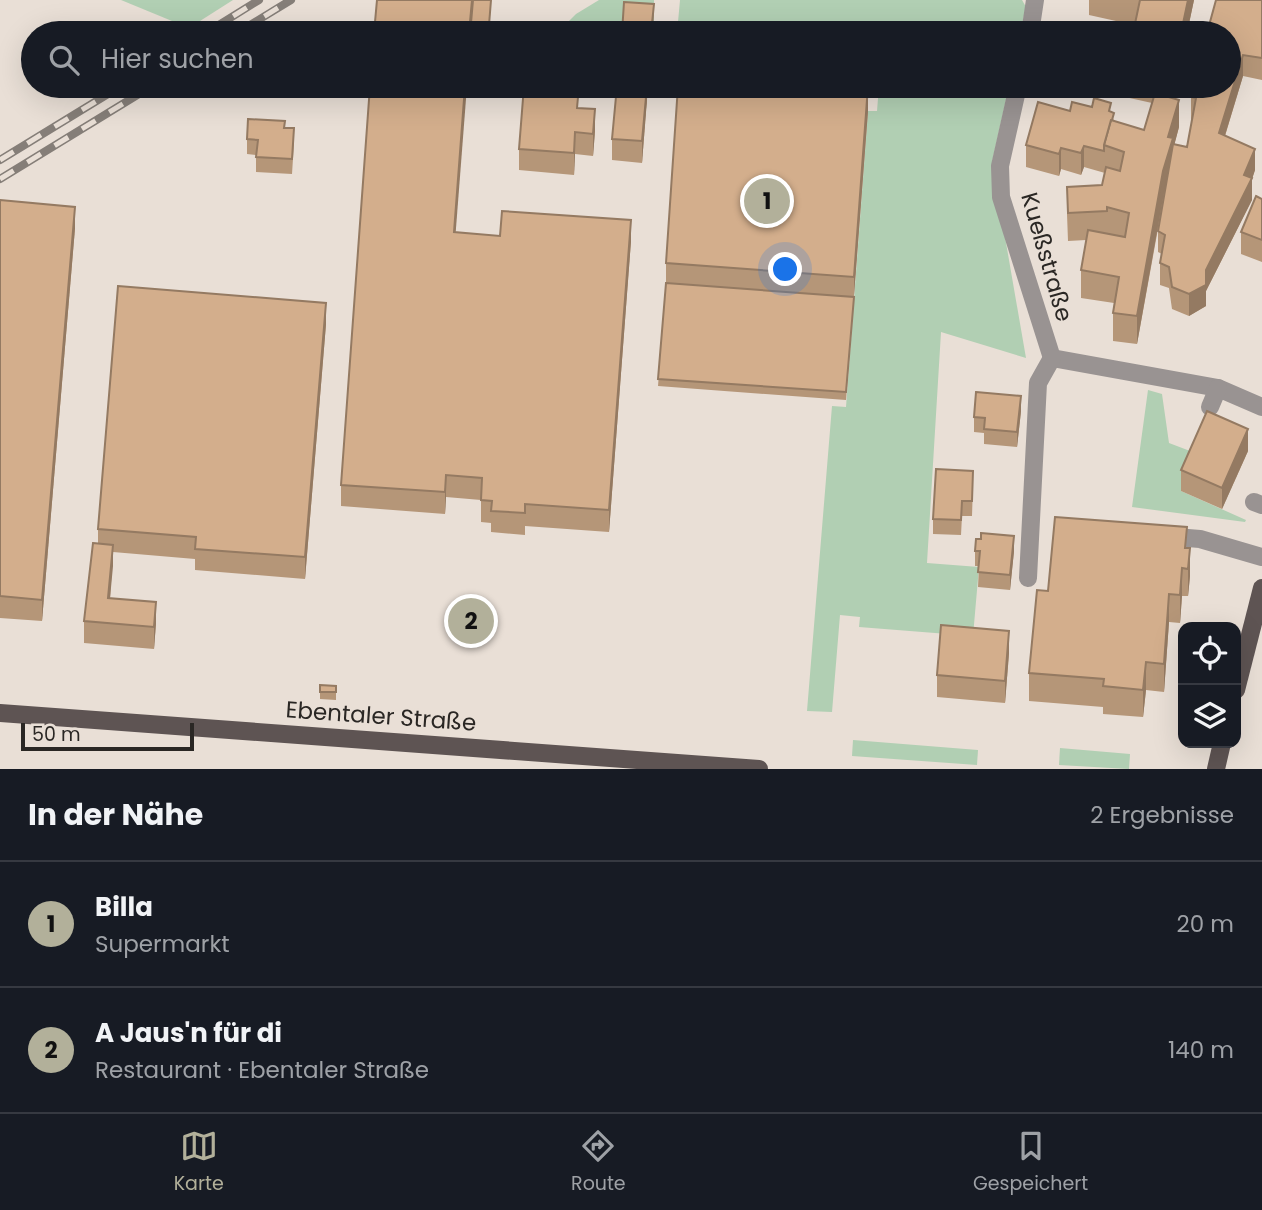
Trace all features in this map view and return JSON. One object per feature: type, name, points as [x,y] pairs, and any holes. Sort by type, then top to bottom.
[{"type":"main road","points":[[1237,685],[1262,588]]},
{"type":"main road","name":"Ebentaler Straße","points":[[0,713],[759,769]]},
{"type":"main road","points":[[1216,769],[1221,748]]},
{"type":"street","points":[[1032,21],[1035,0]]},
{"type":"street","name":"Kueßstraße","points":[[1015,98],[1000,166],[1002,197],[1052,358],[1038,383],[1028,578]]},
{"type":"street","name":"Kueßstraße","points":[[1052,358],[1218,388],[1262,407]]},
{"type":"street","points":[[1210,407],[1218,388]]},
{"type":"street","points":[[1145,535],[1200,539],[1262,557]]},
{"type":"green space","points":[[121,0],[233,0],[200,21],[172,21]]},
{"type":"green space","points":[[599,0],[654,0],[654,21],[569,21]]},
{"type":"green space","points":[[680,0],[1022,0],[1026,7],[1023,21],[678,21]]},
{"type":"green space","points":[[878,98],[1006,98],[992,162],[1026,358],[941,332],[927,563],[979,567],[973,636],[859,627],[860,617],[840,615],[832,712],[807,711],[832,406],[846,407],[868,111],[877,111]]},
{"type":"green space","points":[[1148,390],[1162,394],[1169,443],[1198,454],[1181,491],[1246,520],[1245,522],[1132,507]]},
{"type":"green space","points":[[853,740],[978,750],[977,765],[852,756]]},
{"type":"green space","points":[[1060,748],[1130,754],[1129,769],[1059,765]]},
{"type":"building","points":[[377,0],[472,0],[470,21],[375,21]]},
{"type":"building","points":[[473,0],[491,0],[489,21],[471,21]]},
{"type":"building","points":[[1140,0],[1188,0],[1184,21],[1136,21]]},
{"type":"building","points":[[1216,0],[1262,0],[1262,58],[1243,55],[1241,62],[1241,21],[1210,21]]},
{"type":"building","points":[[624,2],[654,4],[652,21],[623,21]]},
{"type":"building","points":[[369,98],[464,98],[454,232],[500,236],[502,211],[631,220],[609,510],[525,504],[525,513],[491,511],[492,501],[481,500],[482,478],[446,475],[445,492],[341,485]]},
{"type":"building","points":[[523,98],[578,98],[577,108],[595,109],[593,134],[575,132],[574,153],[519,149]]},
{"type":"building","points":[[616,98],[646,98],[642,141],[612,139]]},
{"type":"building","points":[[677,98],[867,98],[854,277],[666,263]]},
{"type":"building","points":[[1094,98],[1111,103],[1109,111],[1114,113],[1104,151],[1084,146],[1081,153],[1061,148],[1059,154],[1026,145],[1038,102],[1070,111],[1072,102],[1092,107]]},
{"type":"building","points":[[1154,98],[1179,100],[1168,137],[1173,138],[1163,171],[1137,316],[1113,313],[1119,277],[1081,270],[1088,230],[1125,237],[1129,213],[1107,207],[1107,211],[1068,213],[1067,187],[1102,185],[1106,167],[1120,171],[1124,152],[1104,145],[1111,120],[1144,130]]},
{"type":"building","points":[[1196,98],[1230,98],[1219,133],[1255,149],[1244,175],[1252,178],[1206,270],[1206,285],[1189,294],[1172,287],[1169,267],[1160,263],[1165,235],[1158,231],[1173,144],[1187,147]]},
{"type":"building","points":[[248,119],[285,121],[284,128],[294,128],[292,159],[256,157],[258,140],[247,139]]},
{"type":"building","points":[[1256,196],[1262,199],[1262,240],[1241,232]]},
{"type":"building","points":[[0,200],[75,207],[42,600],[0,596]]},
{"type":"building","points":[[666,283],[854,297],[846,392],[658,379]]},
{"type":"building","points":[[118,286],[326,303],[305,557],[195,549],[196,537],[98,529]]},
{"type":"building","points":[[976,392],[1021,396],[1017,432],[984,429],[985,418],[974,417]]},
{"type":"building","points":[[1207,411],[1248,429],[1222,488],[1181,470]]},
{"type":"building","points":[[936,469],[973,471],[972,501],[962,501],[961,520],[933,519]]},
{"type":"building","points":[[1055,517],[1187,527],[1185,548],[1190,548],[1188,569],[1182,568],[1180,595],[1169,594],[1164,664],[1146,662],[1143,690],[1103,686],[1104,679],[1029,673],[1037,590],[1048,591]]},
{"type":"building","points":[[981,533],[1014,536],[1010,575],[978,572],[980,551],[975,551],[976,539],[981,539]]},
{"type":"building","points":[[93,543],[113,545],[108,598],[156,602],[154,627],[84,621]]},
{"type":"building","points":[[461,605],[481,607],[480,621],[460,620]]},
{"type":"building","points":[[941,625],[1009,631],[1005,681],[937,675]]},
{"type":"building","points":[[320,685],[336,686],[336,692],[320,692]]},
{"type":"railway","points":[[225,21],[259,0]]},
{"type":"railway","points":[[257,21],[291,0]]},
{"type":"railway","points":[[0,160],[101,98]]},
{"type":"railway","points":[[0,179],[132,98]]},
{"type":"place","name":"Billa","points":[[767,201]]},
{"type":"place","name":"A Jaus'n für di","points":[[471,621]]}]
